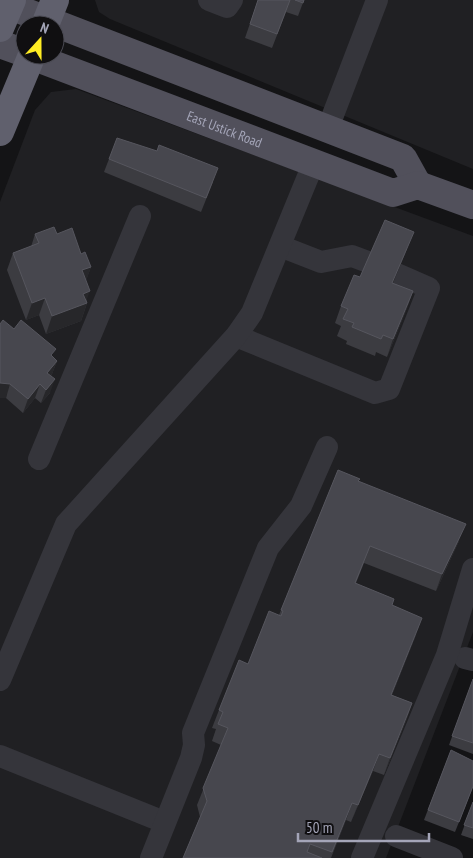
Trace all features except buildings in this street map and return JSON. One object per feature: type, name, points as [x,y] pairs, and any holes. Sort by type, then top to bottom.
[{"type":"highway","points":[[0,132],[26,65]]},
{"type":"main road","points":[[5,9],[49,15]]},
{"type":"main road","points":[[65,21],[403,158],[418,185],[473,205]]},
{"type":"main road","name":"East Ustick Road","points":[[0,44],[15,50]]},
{"type":"main road","name":"East Ustick Road","points":[[57,65],[393,193],[418,185]]},
{"type":"street","points":[[209,0],[226,7],[232,0]]},
{"type":"street","points":[[328,128],[377,0]]},
{"type":"street","points":[[0,680],[66,524],[236,336],[252,313],[314,162]]},
{"type":"street","points":[[40,459],[140,216]]},
{"type":"street","points":[[280,246],[321,262],[352,256],[368,262]]},
{"type":"street","points":[[236,336],[375,393],[389,389],[429,288],[397,274]]},
{"type":"street","points":[[151,858],[191,758],[194,734],[268,548],[301,506],[327,447]]},
{"type":"street","points":[[362,858],[448,655],[473,569]]},
{"type":"street","points":[[0,756],[164,822]]},
{"type":"street","points":[[396,836],[452,858]]},
{"type":"shaded area","points":[[95,0],[473,0],[473,169],[110,19],[99,12]]},
{"type":"shaded area","points":[[76,89],[473,236],[473,632],[386,858],[0,858],[0,202],[35,110],[51,92]]}]
